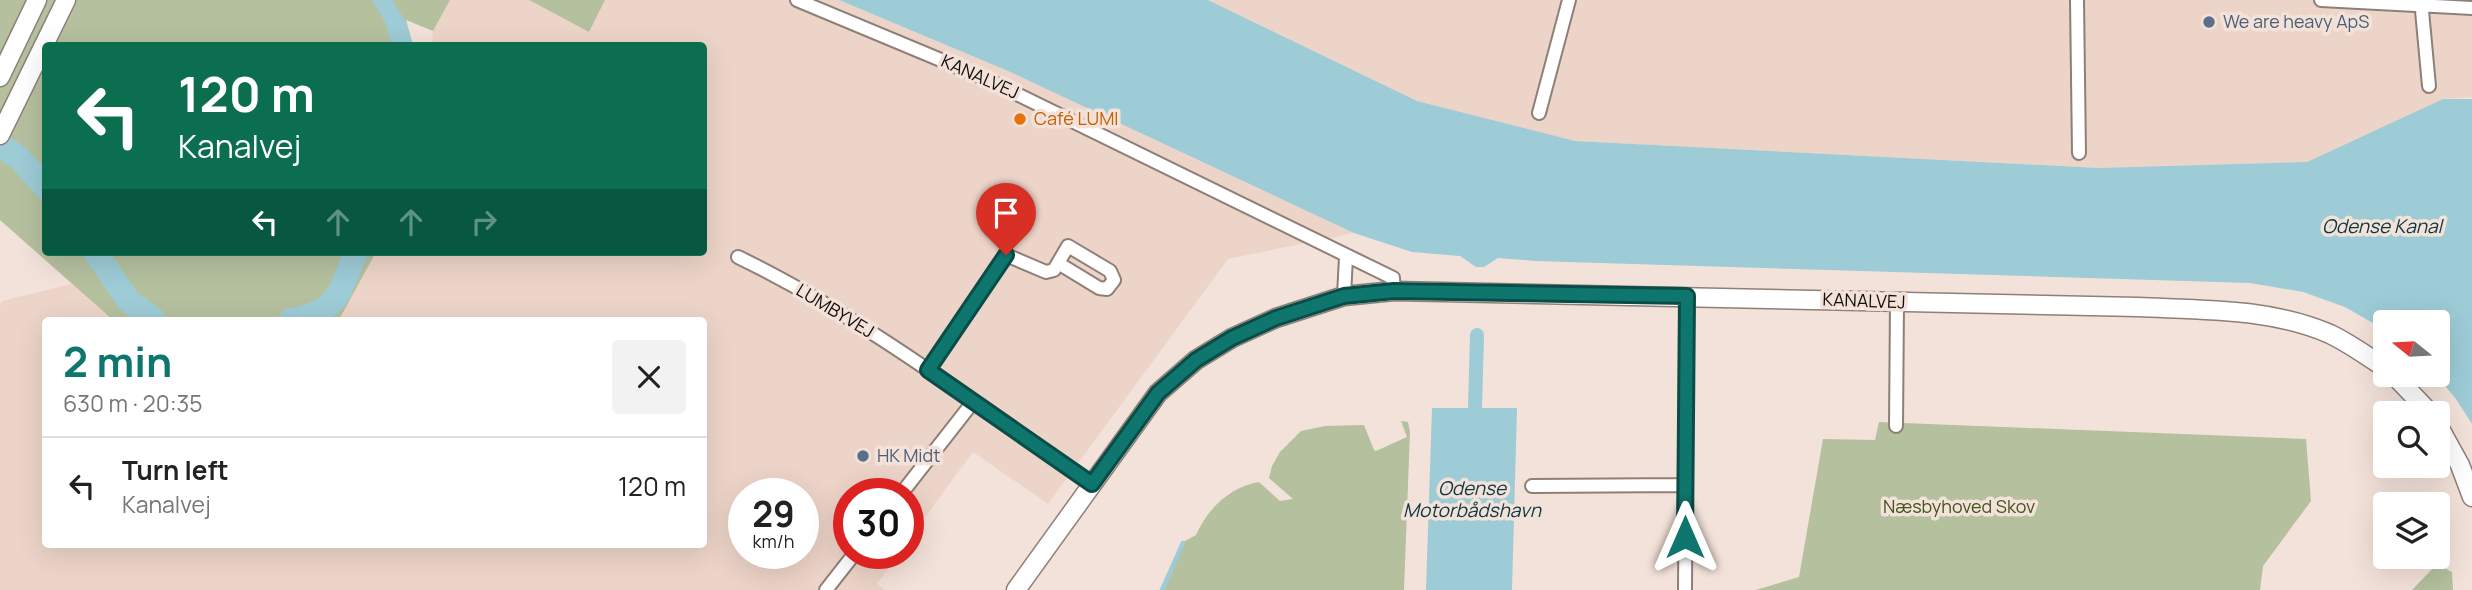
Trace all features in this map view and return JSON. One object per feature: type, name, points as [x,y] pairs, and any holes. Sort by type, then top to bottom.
[{"type":"street","points":[[0,76],[37,0]]},
{"type":"street","points":[[45,42],[66,0]]},
{"type":"street","name":"KANALVEJ","points":[[797,0],[984,78],[1393,278],[1394,291],[1687,296],[2241,312],[2301,323],[2330,334],[2373,360]]},
{"type":"street","points":[[1539,113],[1569,0]]},
{"type":"street","points":[[2078,0],[2079,153]]},
{"type":"street","points":[[2321,0],[2421,3],[2472,8]]},
{"type":"street","points":[[2421,3],[2429,86]]},
{"type":"street","points":[[0,135],[42,49]]},
{"type":"street","points":[[928,370],[1006,255],[1046,272],[1054,270],[1058,263]]},
{"type":"street","name":"LUMBYVEJ","points":[[738,257],[779,277],[863,327],[1092,484]]},
{"type":"street","points":[[1344,296],[1346,257]]},
{"type":"street","points":[[1016,590],[1158,393],[1196,360],[1232,338],[1276,318],[1344,296],[1394,291]]},
{"type":"street","points":[[1685,590],[1687,296]]},
{"type":"street","points":[[1896,426],[1897,302]]},
{"type":"street","points":[[2405,387],[2419,401]]},
{"type":"street","points":[[914,478],[973,402]]},
{"type":"street","points":[[2450,447],[2472,497]]},
{"type":"street","points":[[1532,486],[1686,485]]},
{"type":"street","points":[[825,590],[842,569]]},
{"type":"shaded area","points":[[450,0],[529,0],[589,32],[605,0],[839,0],[1008,71],[1354,233],[1228,259],[1048,504],[973,452],[924,518],[924,478],[833,478],[833,569],[888,569],[877,584],[885,590],[0,590],[0,306],[2,301],[72,284],[110,317],[42,317],[42,548],[707,548],[707,317],[341,317],[374,256],[707,256],[707,42],[432,42],[433,31]]},
{"type":"shaded area","points":[[1208,0],[2472,0],[2472,97],[2443,99],[2307,162],[2098,168],[1575,141],[1417,101]]},
{"type":"green space","points":[[0,0],[450,0],[433,31],[406,20],[412,42],[42,42],[42,256],[374,256],[341,317],[110,317],[0,220]]},
{"type":"green space","points":[[529,0],[605,0],[589,32]]},
{"type":"green space","points":[[1401,421],[1408,422],[1410,432],[1404,590],[1162,590],[1185,541],[1196,535],[1207,516],[1229,494],[1259,482],[1280,501],[1293,499],[1269,478],[1280,452],[1301,431],[1325,426],[1364,425],[1376,451],[1407,437]]},
{"type":"green space","name":"Næsbyhoved Skov","points":[[1879,422],[2306,439],[2311,501],[2263,566],[2260,590],[1756,590],[1799,577],[1823,439],[1875,440]]},
{"type":"green space","points":[[2432,569],[2446,569],[2452,572],[2453,590],[2412,590]]},
{"type":"water","points":[[372,0],[392,0],[405,20],[412,42],[391,42],[385,22]]},
{"type":"water","name":"Odense Kanal","points":[[839,0],[1208,0],[1417,101],[1575,141],[2098,168],[2307,162],[2443,99],[2472,99],[2472,424],[2446,387],[2450,387],[2450,310],[2373,310],[2373,323],[2345,307],[2303,292],[2250,283],[1498,258],[1484,267],[1476,267],[1460,256],[1412,252],[1354,233],[1008,71]]},
{"type":"water","points":[[347,256],[363,256],[342,302],[331,292]]},
{"type":"water","name":"Odense Motorbådshavn","points":[[1432,408],[1517,408],[1512,590],[1426,590]]},
{"type":"waterway","points":[[0,145],[19,158],[42,184]]},
{"type":"waterway","points":[[98,256],[128,300],[150,317]]},
{"type":"waterway","points":[[303,317],[320,311],[335,298],[354,256]]},
{"type":"waterway","points":[[1475,408],[1477,335]]},
{"type":"waterway","points":[[1162,590],[1183,543]]},
{"type":"place","name":"We are heavy ApS","points":[[2209,22]]},
{"type":"place","name":"Café LUMI","points":[[1020,119]]},
{"type":"place","name":"HK Midt","points":[[863,456]]},
{"type":"route","points":[[1006,255],[928,370],[1092,484],[1158,393],[1196,360],[1232,338],[1276,318],[1344,296],[1394,291],[1687,296],[1685,537]]}]
